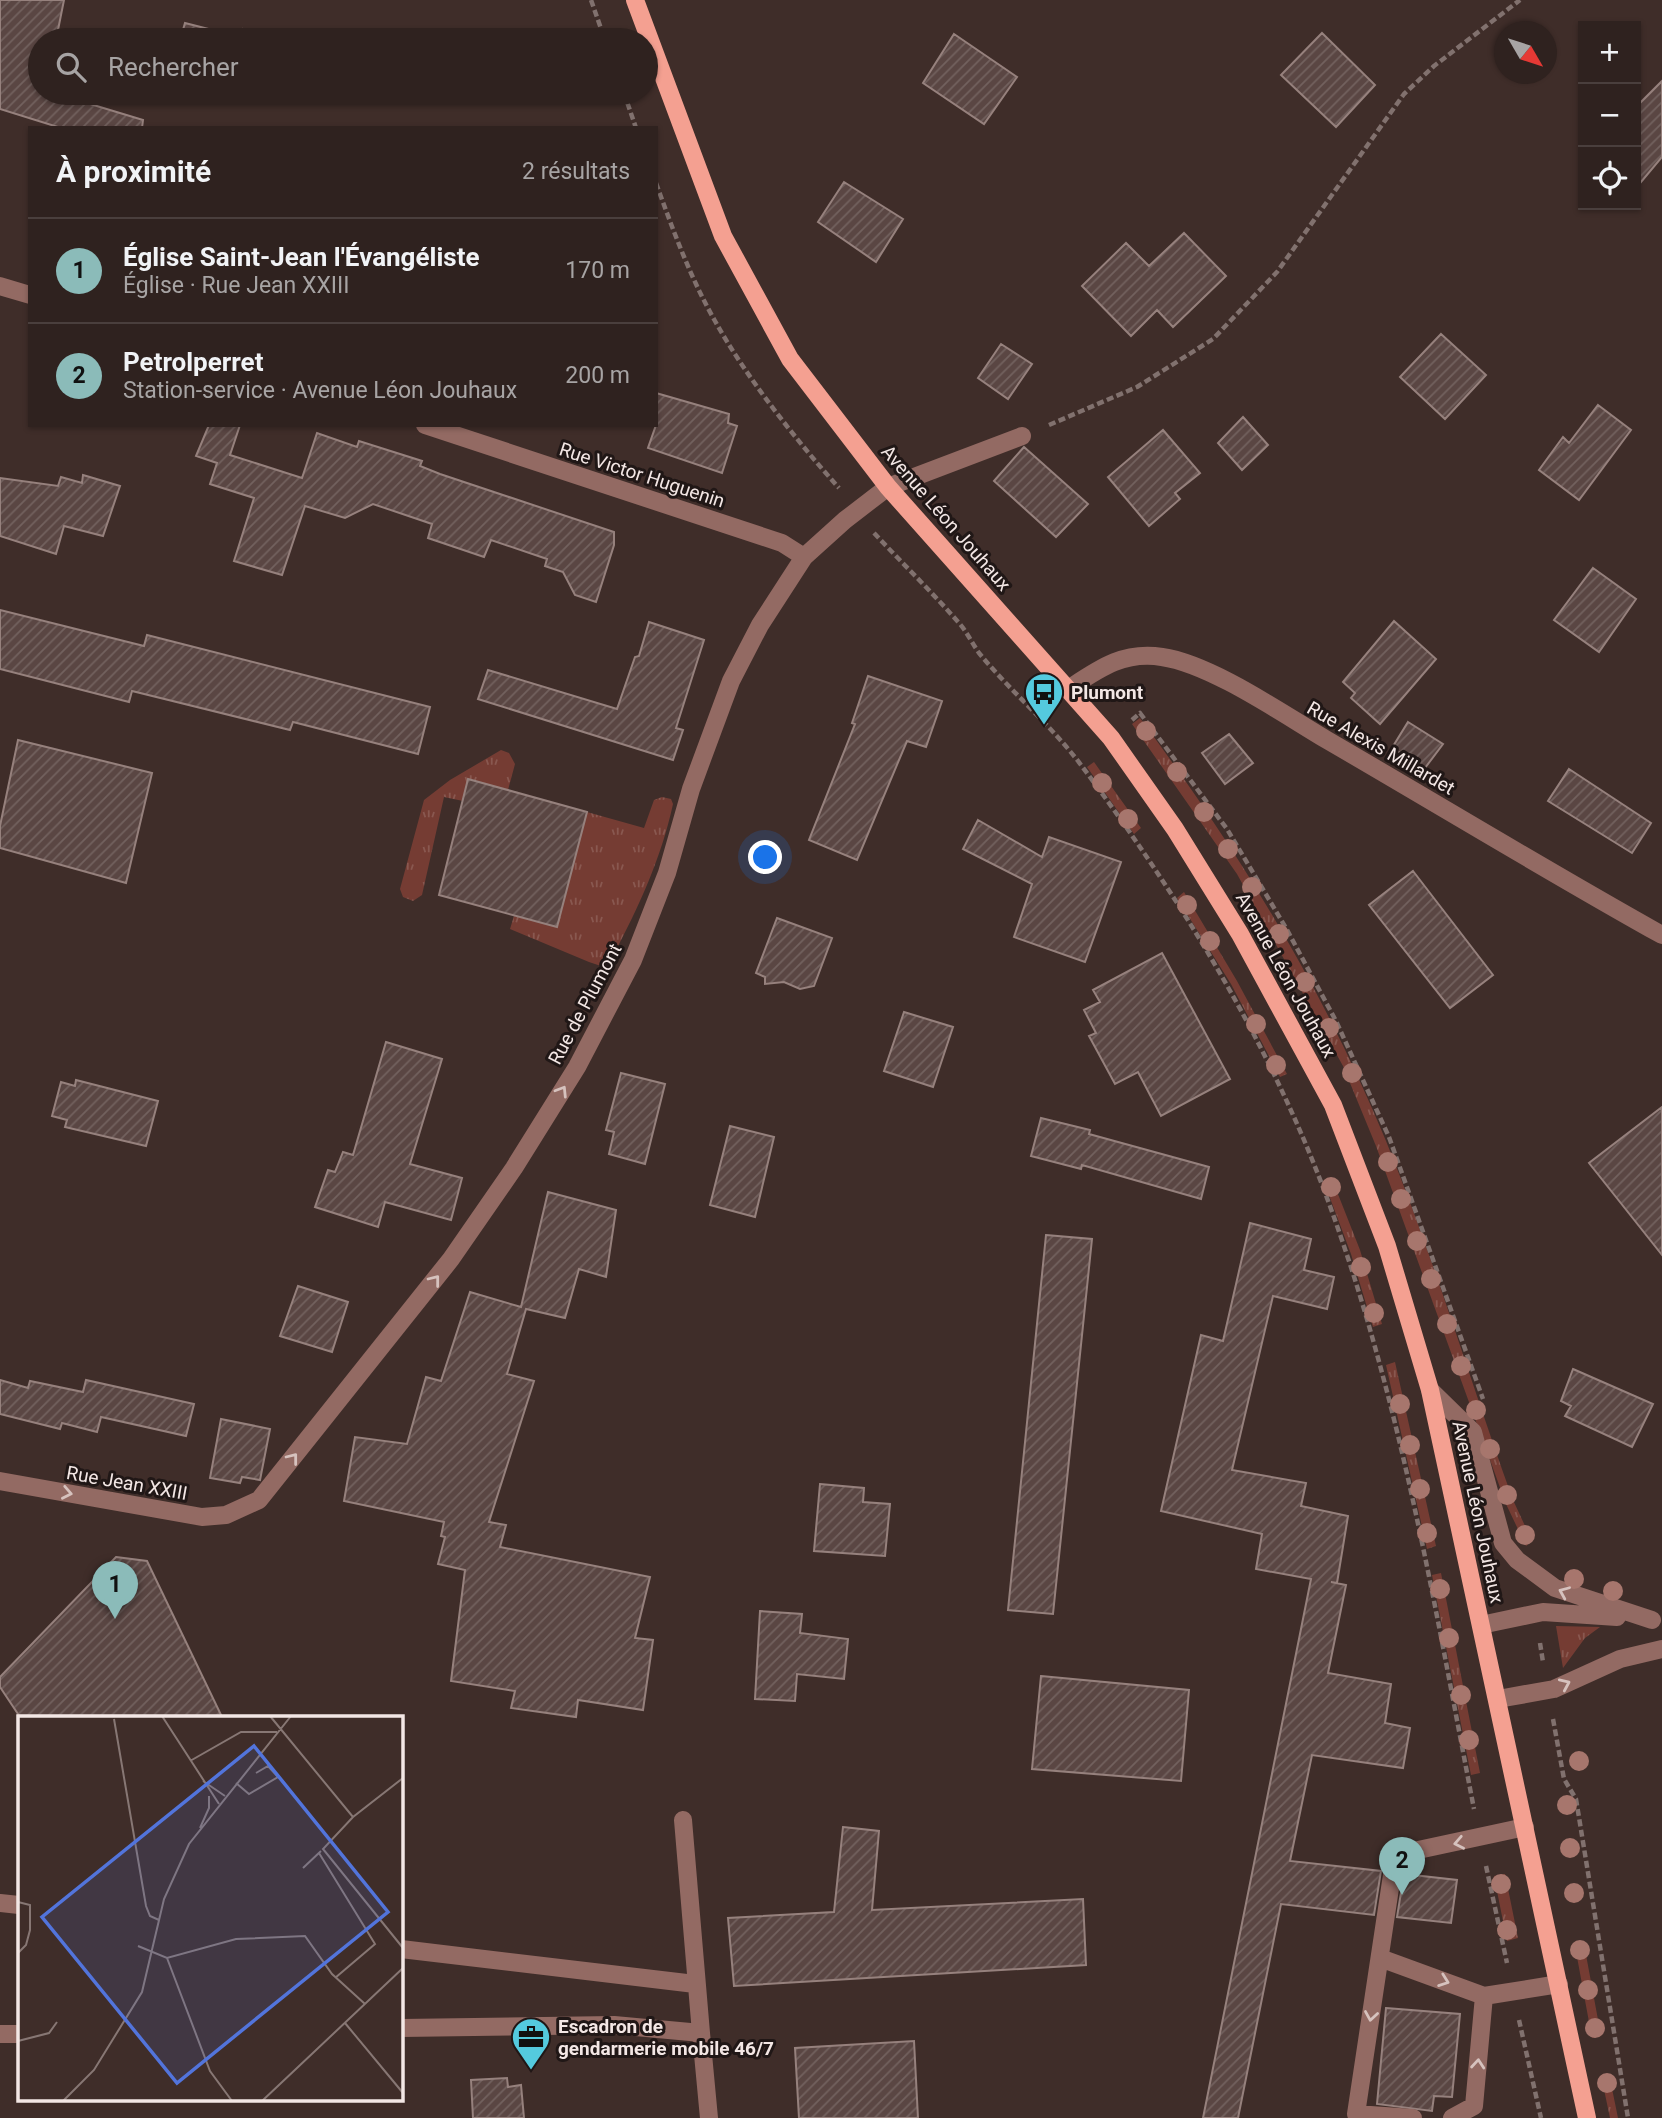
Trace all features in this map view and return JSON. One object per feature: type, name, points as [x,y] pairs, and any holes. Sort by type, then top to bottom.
[{"type":"main road","name":"Avenue Léon Jouhaux","points":[[635,0],[645,28]]},
{"type":"main road","name":"Avenue Léon Jouhaux","points":[[658,63],[701,181],[755,299],[798,370],[888,487],[1070,688],[1111,738],[1175,829],[1247,946],[1333,1105],[1387,1245],[1430,1390],[1587,2118]]},
{"type":"street","points":[[0,286],[28,294]]},
{"type":"street","name":"Rue Victor Huguenin","points":[[431,427],[782,543],[804,557]]},
{"type":"street","name":"Rue de Plumont","points":[[247,1508],[269,1489],[451,1259],[514,1168],[616,997],[667,873],[691,789],[731,681],[760,625],[804,557],[888,487],[1022,436]]},
{"type":"street","name":"Rue Alexis Millardet","points":[[1070,688],[1105,664],[1122,657],[1164,657],[1183,663],[1262,702],[1662,935]]},
{"type":"street","points":[[1430,1390],[1473,1432],[1503,1543],[1517,1560],[1555,1588],[1657,1621]]},
{"type":"street","name":"Rue Jean XXIII","points":[[0,1480],[202,1517],[226,1515],[247,1508]]},
{"type":"street","points":[[1482,1625],[1544,1612],[1657,1621]]},
{"type":"street","points":[[1498,1699],[1555,1689],[1620,1659],[1662,1649]]},
{"type":"street","points":[[683,1821],[695,1984],[709,2118]]},
{"type":"street","points":[[1413,2118],[1356,2114],[1395,1855],[1525,1827]]},
{"type":"street","points":[[0,1903],[18,1905]]},
{"type":"street","points":[[402,1950],[695,1984]]},
{"type":"street","points":[[1380,1958],[1484,1996],[1559,1983]]},
{"type":"street","points":[[1452,2118],[1474,2106],[1484,1996]]},
{"type":"street","points":[[402,2028],[614,2025],[701,2034]]},
{"type":"street","points":[[0,2034],[18,2034]]},
{"type":"path","points":[[591,0],[601,28]]},
{"type":"path","points":[[1022,436],[1137,387],[1213,339],[1278,272],[1404,94],[1434,66],[1520,0]]},
{"type":"path","points":[[628,105],[635,126]]},
{"type":"path","points":[[1079,762],[1166,887],[1241,1011],[1326,1194],[1374,1337],[1398,1428],[1480,1838],[1541,2118]]},
{"type":"path","points":[[1564,1779],[1576,1799],[1628,2118]]},
{"type":"green space","points":[[1140,718],[1211,818],[1276,922],[1335,1029],[1361,1084],[1403,1185],[1513,1500],[1532,1541],[1526,1546],[1506,1504],[1376,1146],[1343,1066],[1237,874],[1132,724]]},
{"type":"green space","points":[[501,750],[509,753],[515,764],[508,790],[469,779],[463,801],[444,797],[422,895],[413,901],[403,897],[400,889],[424,800],[450,780]]},
{"type":"green space","points":[[1094,762],[1141,828],[1134,834],[1087,767]]},
{"type":"green space","points":[[662,797],[671,799],[673,804],[662,844],[640,900],[613,956],[601,966],[510,929],[514,916],[557,926],[587,812],[644,828],[654,800]]},
{"type":"green space","points":[[1184,892],[1237,981],[1287,1074],[1280,1077],[1231,984],[1177,898]]},
{"type":"green space","points":[[1332,1179],[1360,1250],[1382,1324],[1373,1327],[1351,1254],[1324,1182]]},
{"type":"green space","points":[[1395,1362],[1436,1546],[1427,1549],[1386,1365]]},
{"type":"green space","points":[[1441,1573],[1480,1773],[1471,1775],[1432,1575]]},
{"type":"green space","points":[[1556,1626],[1600,1627],[1585,1638],[1563,1668]]},
{"type":"green space","points":[[1505,1874],[1518,1938],[1507,1941],[1494,1876]]},
{"type":"green space","points":[[1584,1944],[1601,2036],[1592,2038],[1575,1946]]},
{"type":"green space","points":[[1609,2074],[1618,2118],[1610,2118],[1601,2075]]},
{"type":"building","points":[[0,0],[64,0],[58,28],[28,28],[28,105],[94,105],[143,120],[142,126],[55,126],[0,109]]},
{"type":"building","points":[[185,23],[205,28],[184,28]]},
{"type":"building","points":[[1322,33],[1375,85],[1336,127],[1281,75]]},
{"type":"building","points":[[954,34],[1017,77],[984,124],[923,83]]},
{"type":"building","points":[[1662,81],[1662,157],[1641,182],[1641,147],[1641,102]]},
{"type":"building","points":[[844,182],[903,219],[876,262],[818,222]]},
{"type":"building","points":[[1184,233],[1226,276],[1173,327],[1157,310],[1131,336],[1082,286],[1126,243],[1149,266]]},
{"type":"building","points":[[1441,334],[1486,375],[1445,419],[1400,377]]},
{"type":"building","points":[[1001,344],[1032,364],[1008,399],[978,378]]},
{"type":"building","points":[[658,394],[729,414],[728,423],[737,426],[722,473],[648,448],[655,427],[658,427]]},
{"type":"building","points":[[1598,405],[1631,430],[1579,500],[1539,470],[1563,437],[1569,443]]},
{"type":"building","points":[[1243,417],[1268,445],[1242,470],[1218,443]]},
{"type":"building","points":[[208,427],[239,427],[230,455],[302,478],[317,433],[357,447],[359,441],[422,461],[420,466],[440,474],[614,532],[614,545],[596,602],[575,595],[563,572],[545,566],[547,559],[491,540],[484,557],[428,538],[432,524],[373,504],[345,518],[305,506],[282,575],[234,561],[254,498],[210,484],[217,463],[196,456]]},
{"type":"building","points":[[1163,430],[1200,473],[1175,493],[1180,499],[1149,526],[1108,477]]},
{"type":"building","points":[[1024,447],[1088,504],[1056,537],[994,481]]},
{"type":"building","points":[[83,475],[120,486],[103,536],[64,526],[56,554],[0,536],[0,478],[58,486],[61,477],[82,483]]},
{"type":"building","points":[[1593,568],[1636,599],[1599,652],[1554,620]]},
{"type":"building","points":[[0,610],[144,646],[147,635],[430,707],[418,754],[293,722],[290,730],[132,691],[129,702],[0,669]]},
{"type":"building","points":[[1394,621],[1436,659],[1380,724],[1351,698],[1355,693],[1343,682]]},
{"type":"building","points":[[649,622],[704,640],[676,728],[683,730],[673,760],[478,699],[488,670],[617,709],[635,657],[639,656]]},
{"type":"building","points":[[868,676],[942,701],[926,747],[907,741],[857,860],[809,840],[855,724],[852,723]]},
{"type":"building","points":[[1408,722],[1443,744],[1425,768],[1392,748]]},
{"type":"building","points":[[1229,734],[1253,763],[1225,784],[1202,753]]},
{"type":"building","points":[[18,740],[152,773],[126,883],[0,848],[0,826]]},
{"type":"building","points":[[1569,769],[1651,823],[1632,853],[1548,801]]},
{"type":"building","points":[[468,779],[587,812],[557,927],[439,895]]},
{"type":"building","points":[[978,820],[1042,857],[1049,837],[1121,862],[1085,962],[1014,937],[1032,884],[963,849]]},
{"type":"building","points":[[1413,871],[1493,975],[1450,1008],[1369,905]]},
{"type":"building","points":[[777,918],[832,938],[814,986],[800,989],[784,982],[765,984],[765,977],[756,973]]},
{"type":"building","points":[[1162,953],[1230,1079],[1161,1116],[1138,1072],[1115,1084],[1089,1036],[1096,1033],[1084,1010],[1100,1002],[1093,990]]},
{"type":"building","points":[[904,1012],[953,1027],[933,1087],[884,1071]]},
{"type":"building","points":[[386,1042],[442,1059],[410,1164],[462,1178],[451,1220],[385,1202],[378,1227],[315,1207],[328,1170],[335,1172],[343,1152],[353,1155]]},
{"type":"building","points":[[621,1073],[665,1084],[645,1164],[609,1154],[614,1132],[606,1130]]},
{"type":"building","points":[[76,1080],[158,1101],[146,1146],[65,1127],[67,1120],[52,1116],[61,1082],[75,1086]]},
{"type":"building","points":[[1662,1107],[1662,1255],[1589,1163]]},
{"type":"building","points":[[1041,1118],[1090,1130],[1089,1134],[1209,1167],[1201,1199],[1082,1165],[1081,1169],[1031,1156]]},
{"type":"building","points":[[730,1126],[774,1137],[755,1217],[710,1205]]},
{"type":"building","points":[[548,1192],[616,1210],[606,1277],[579,1269],[565,1318],[526,1309],[507,1374],[534,1381],[489,1522],[506,1525],[500,1547],[650,1577],[635,1638],[653,1640],[643,1710],[578,1700],[576,1717],[511,1708],[515,1691],[451,1681],[465,1570],[438,1564],[445,1537],[441,1536],[444,1522],[344,1501],[355,1437],[407,1444],[426,1377],[441,1381],[470,1292],[521,1307]]},
{"type":"building","points":[[1250,1223],[1311,1239],[1304,1270],[1334,1277],[1327,1309],[1273,1296],[1232,1470],[1306,1483],[1301,1506],[1348,1516],[1337,1583],[1331,1582],[1346,1585],[1328,1673],[1391,1684],[1385,1723],[1410,1728],[1403,1768],[1312,1755],[1290,1861],[1381,1871],[1374,1915],[1281,1904],[1238,2118],[1203,2118],[1311,1579],[1256,1569],[1262,1534],[1161,1511],[1201,1335],[1223,1341]]},
{"type":"building","points":[[1046,1235],[1092,1239],[1053,1614],[1008,1610]]},
{"type":"building","points":[[298,1286],[348,1302],[332,1352],[280,1336]]},
{"type":"building","points":[[1573,1369],[1653,1404],[1632,1447],[1565,1416],[1571,1406],[1561,1401]]},
{"type":"building","points":[[0,1380],[28,1388],[30,1381],[83,1392],[86,1380],[194,1404],[186,1436],[101,1417],[97,1432],[62,1423],[60,1429],[0,1414]]},
{"type":"building","points":[[221,1419],[270,1429],[260,1480],[242,1477],[240,1483],[210,1478]]},
{"type":"building","points":[[820,1484],[864,1488],[863,1502],[890,1504],[885,1556],[814,1551]]},
{"type":"building","points":[[116,1557],[147,1561],[222,1716],[19,1716],[0,1687],[0,1677]]},
{"type":"building","points":[[760,1611],[802,1614],[800,1633],[848,1639],[844,1679],[797,1674],[795,1701],[755,1699]]},
{"type":"building","points":[[1041,1676],[1189,1690],[1181,1781],[1032,1769]]},
{"type":"building","points":[[843,1827],[879,1831],[872,1910],[1083,1899],[1086,1965],[734,1986],[728,1918],[834,1912]]},
{"type":"building","points":[[1404,1874],[1457,1880],[1451,1923],[1397,1917]]},
{"type":"building","points":[[1386,2008],[1460,2014],[1452,2097],[1434,2096],[1432,2111],[1377,2104]]},
{"type":"building","points":[[914,2041],[918,2118],[799,2118],[795,2048]]},
{"type":"building","points":[[507,2078],[508,2087],[521,2085],[524,2118],[473,2118],[471,2080]]},
{"type":"place","name":"Plumont","points":[[1044,726]]},
{"type":"place","name":"Église Saint-Jean l'Évangéliste","points":[[115,1619]]},
{"type":"place","name":"Petrolperret","points":[[1402,1895]]},
{"type":"place","name":"Escadron de gendarmerie mobile 46/7","points":[[531,2071]]}]
